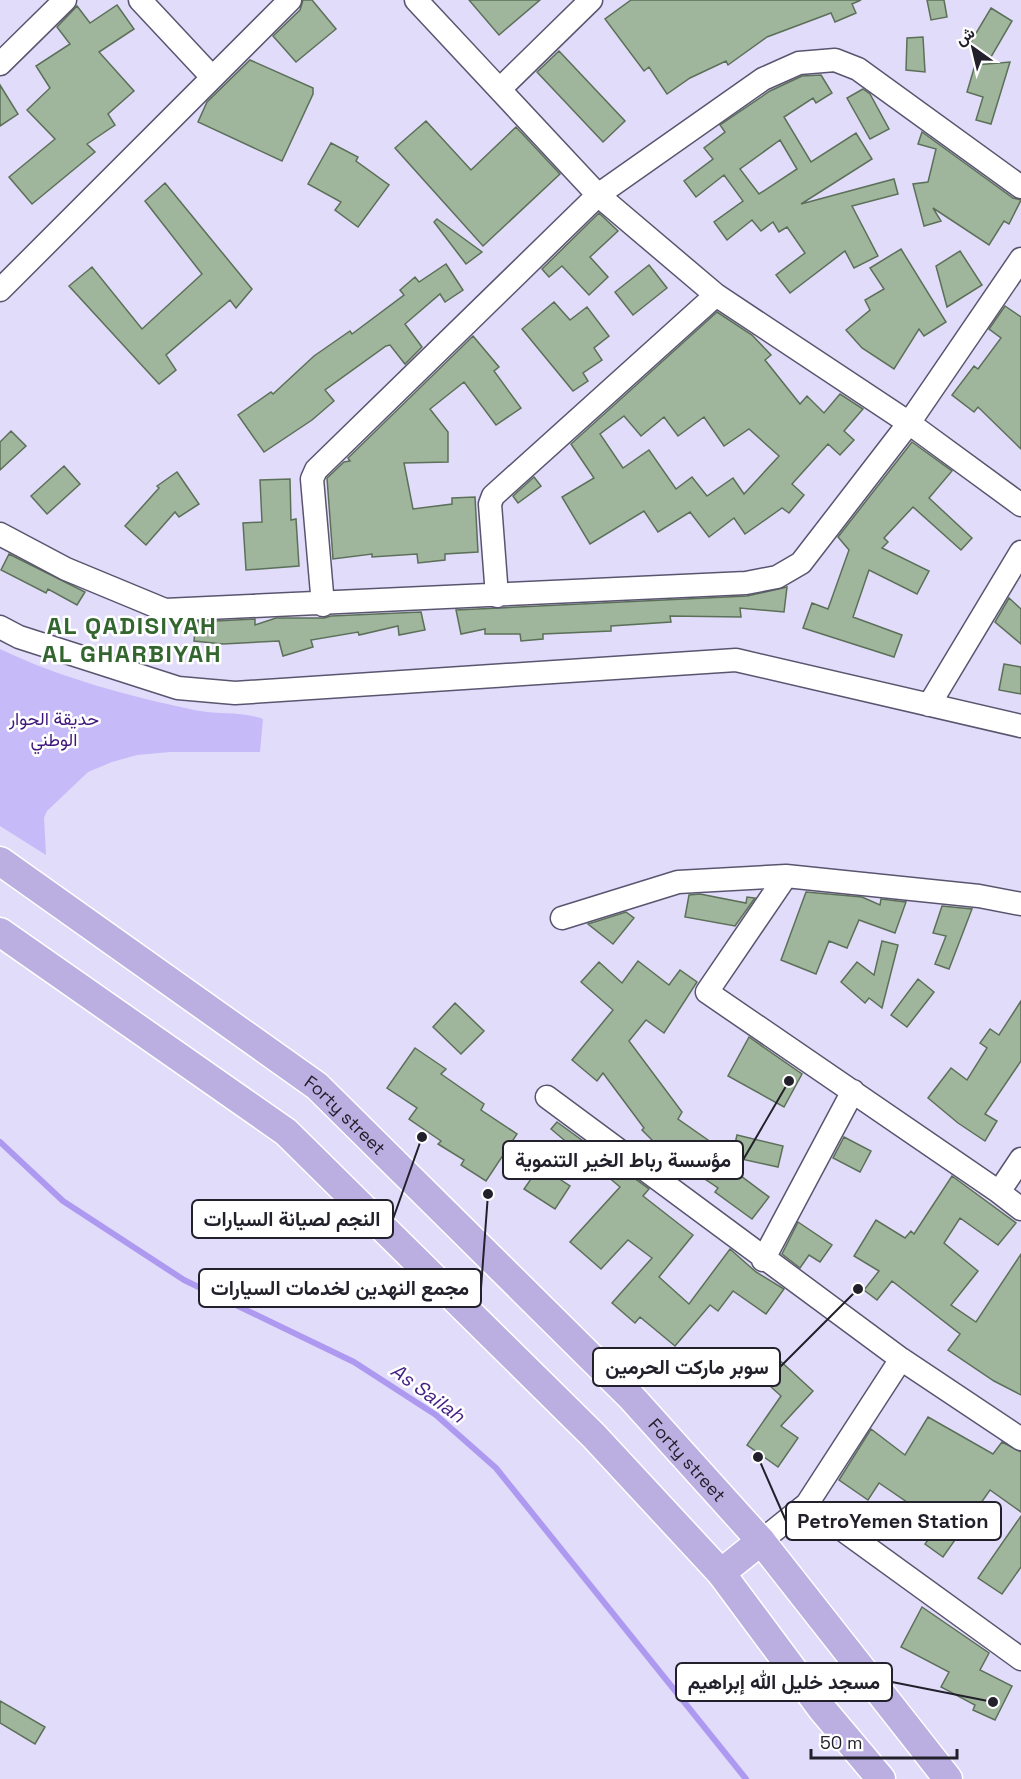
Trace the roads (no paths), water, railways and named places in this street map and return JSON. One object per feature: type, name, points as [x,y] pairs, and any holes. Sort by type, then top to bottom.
[{"type":"main road","name":"Forty street","points":[[0,861],[317,1086],[632,1398],[761,1541],[948,1779]]},
{"type":"main road","points":[[0,932],[286,1132],[594,1436],[721,1573],[822,1709],[881,1779]]},
{"type":"main road","points":[[721,1573],[761,1541]]},
{"type":"street","points":[[0,64],[64,0]]},
{"type":"street","points":[[140,0],[212,77]]},
{"type":"street","points":[[0,290],[290,0]]},
{"type":"street","points":[[416,0],[501,88],[598,195],[716,295],[909,423],[1021,506]]},
{"type":"street","points":[[501,88],[591,0]]},
{"type":"street","points":[[323,605],[312,478],[316,470],[598,195],[763,79],[799,63],[836,60],[858,69],[1021,187]]},
{"type":"street","points":[[0,534],[66,569],[165,610],[323,605],[746,583],[777,577],[801,563],[909,423],[1021,259]]},
{"type":"street","points":[[497,596],[490,504],[493,496],[716,295]]},
{"type":"street","points":[[929,705],[1021,552]]},
{"type":"street","points":[[0,627],[19,637],[178,688],[235,693],[736,660],[1021,726]]},
{"type":"street","points":[[786,876],[707,992],[1021,1209]]},
{"type":"street","points":[[562,918],[678,882],[786,876],[979,896],[1021,904]]},
{"type":"street","points":[[764,1260],[853,1091]]},
{"type":"street","points":[[547,1097],[764,1260],[902,1359],[1021,1438]]},
{"type":"street","points":[[999,1192],[1021,1159]]},
{"type":"street","points":[[761,1541],[807,1504],[902,1359]]},
{"type":"street","points":[[807,1504],[1021,1659]]},
{"type":"waterway","name":"As Sailah","points":[[0,1142],[63,1201],[184,1280],[354,1362],[436,1415],[496,1468],[746,1779]]},
{"type":"place","name":"مؤسسة رباط الخير التنموية","points":[[789,1081]]},
{"type":"place","name":"النجم لصيانة السيارات","points":[[422,1137]]},
{"type":"place","name":"مجمع النهدين لخدمات السيارات","points":[[488,1194]]},
{"type":"place","name":"سوبر ماركت الحرمين","points":[[858,1289]]},
{"type":"place","name":"PetroYemen Station","points":[[758,1457]]},
{"type":"place","name":"مسجد خليل الله إبراهيم","points":[[993,1702]]},
{"type":"district","name":"AL QADISIYAH AL GHARBIYAH","points":[[132,639]]},
{"type":"park label","name":"حديقة الحوار الوطني","points":[[54,728]]}]
